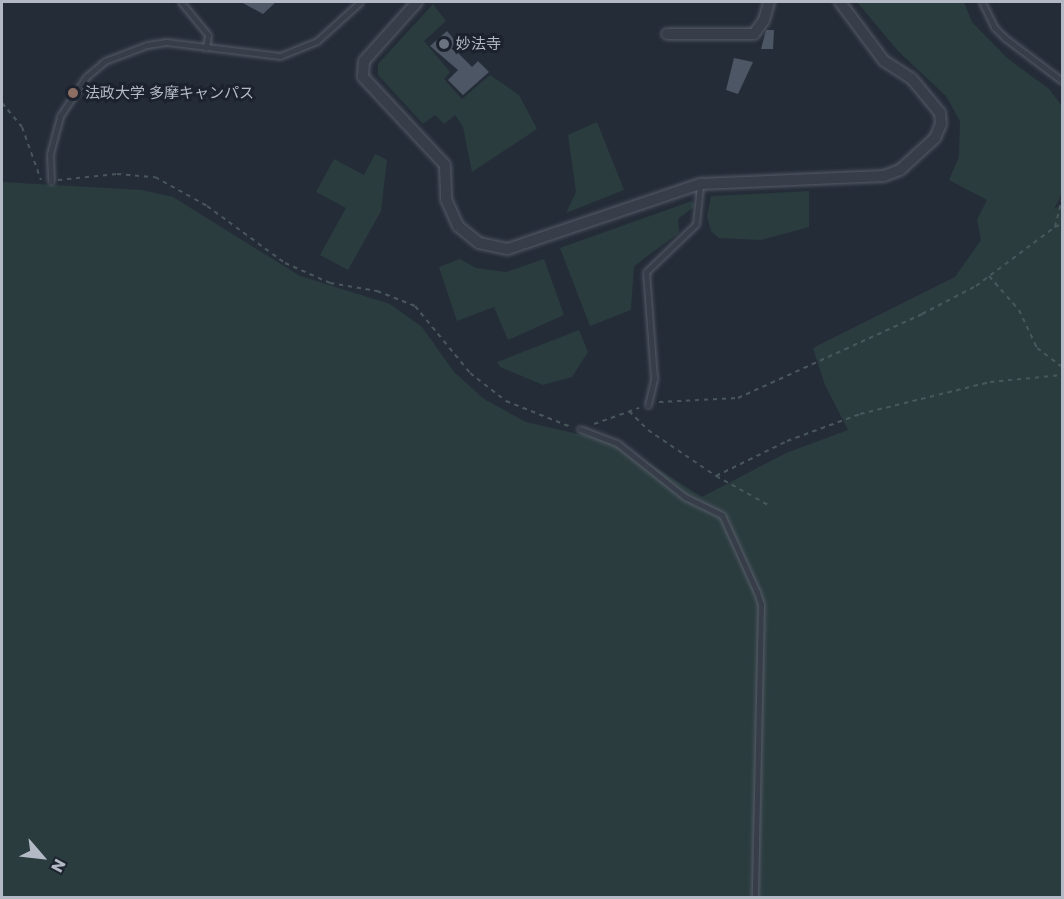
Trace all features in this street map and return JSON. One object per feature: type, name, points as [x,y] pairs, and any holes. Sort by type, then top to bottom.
[{"type":"street","points":[[417,2],[364,61],[363,77],[445,165],[447,199],[452,218],[472,239],[498,249],[518,248],[700,184],[889,176],[935,138],[941,123],[938,108],[912,80],[884,61],[840,2]]},
{"type":"street","points":[[667,34],[754,34],[764,20],[769,2]]},
{"type":"lane","points":[[181,2],[208,35],[206,48]]},
{"type":"lane","points":[[51,181],[50,154],[60,116],[71,96],[105,61],[147,45],[165,42],[259,56],[300,50],[333,29],[360,2]]},
{"type":"lane","points":[[982,2],[994,27],[1005,38],[1062,81]]},
{"type":"lane","points":[[648,405],[654,378],[646,272],[696,224],[700,184]]},
{"type":"lane","points":[[580,429],[618,443],[685,497],[722,515],[757,592],[761,604],[755,897]]},
{"type":"path","points":[[2,103],[22,127],[39,180],[51,181],[117,174],[155,177],[207,207],[285,263],[330,284],[377,291],[415,306],[470,373],[506,400],[555,423],[580,429],[648,405],[738,398],[922,314],[988,276],[1062,224]]},
{"type":"path","points":[[1055,227],[1062,198]]},
{"type":"path","points":[[988,276],[1020,310],[1037,348],[1062,367]]},
{"type":"path","points":[[716,476],[787,441],[882,408],[990,382],[1062,375]]},
{"type":"path","points":[[629,411],[648,429],[716,476],[770,506]]},
{"type":"shaded area","points":[[857,2],[964,2],[972,22],[1007,58],[1049,89],[1062,106],[1062,193],[1054,209],[1062,205],[1062,897],[2,898],[2,182],[142,190],[173,197],[300,276],[390,304],[422,327],[454,372],[484,399],[526,422],[617,443],[702,497],[786,453],[848,430],[825,385],[813,348],[955,277],[981,240],[977,220],[987,200],[949,180],[959,157],[960,121],[946,96],[899,52]]},
{"type":"shaded area","points":[[433,4],[446,21],[424,41],[450,72],[444,79],[462,99],[490,75],[519,95],[537,129],[472,172],[463,127],[455,115],[444,124],[435,115],[423,124],[378,75],[378,64]]},
{"type":"shaded area","points":[[597,122],[624,190],[566,213],[576,192],[568,135]]},
{"type":"shaded area","points":[[375,154],[387,160],[381,211],[348,270],[320,255],[346,208],[316,192],[334,159],[364,175]]},
{"type":"shaded area","points":[[809,191],[809,227],[761,240],[719,238],[711,231],[707,216],[711,196]]},
{"type":"shaded area","points":[[692,201],[695,206],[678,219],[679,233],[634,266],[631,310],[590,326],[560,248]]},
{"type":"shaded area","points":[[460,259],[476,268],[506,272],[544,259],[564,315],[508,340],[494,307],[457,321],[439,267]]},
{"type":"shaded area","points":[[579,330],[588,352],[572,377],[543,385],[500,367],[497,362]]},
{"type":"building","points":[[241,2],[276,2],[263,14]]},
{"type":"building","points":[[766,30],[774,30],[773,49],[761,49]]},
{"type":"building","points":[[447,31],[457,43],[452,47],[472,67],[478,61],[489,72],[463,95],[448,80],[458,70],[430,46]]},
{"type":"building","points":[[734,58],[753,62],[738,94],[726,90]]},
{"type":"place","name":"妙法寺","points":[[444,44]]},
{"type":"place","name":"法政大学 多摩キャンパス","points":[[73,93]]}]
